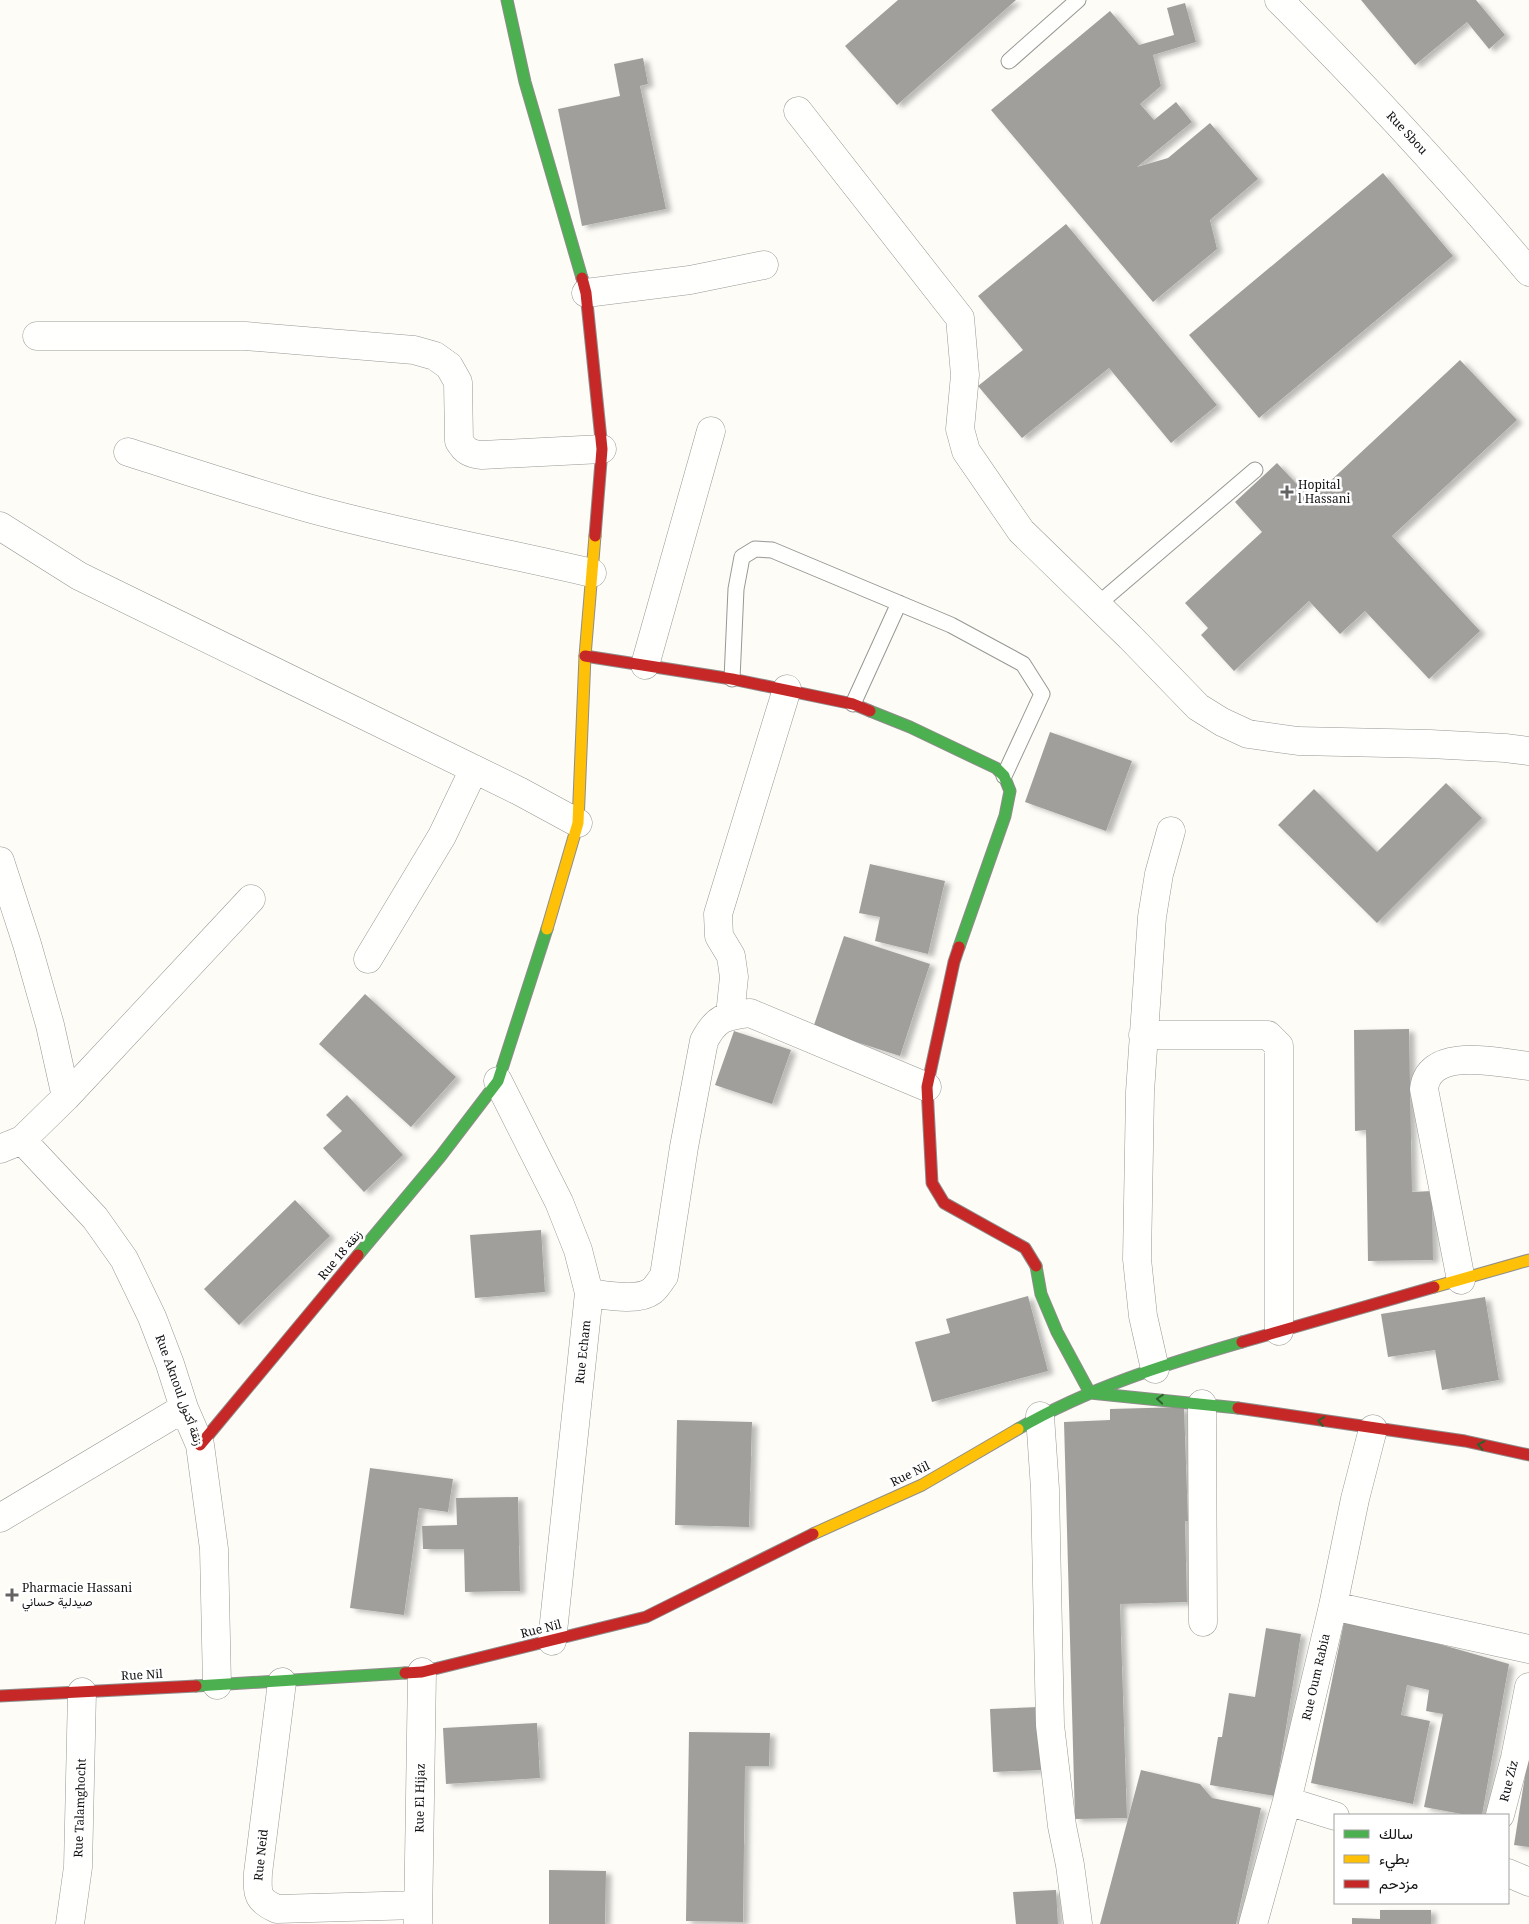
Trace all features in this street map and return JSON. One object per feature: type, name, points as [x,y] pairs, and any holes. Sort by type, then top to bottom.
[{"type":"street","name":"Rue 18 زنقة","points":[[200,1444],[440,1157],[498,1081],[559,890],[578,823],[585,656],[602,449],[586,293],[525,82],[507,0]]},
{"type":"street","name":"Rue Sbou","points":[[1279,0],[1426,153],[1529,272]]},
{"type":"street","points":[[798,111],[960,318],[965,375],[960,429],[966,451],[1021,531],[1198,707],[1222,722],[1248,734],[1298,741],[1430,744],[1529,751]]},
{"type":"street","points":[[586,293],[690,280],[764,265]]},
{"type":"street","points":[[37,336],[245,336],[414,350],[435,356],[449,366],[458,382],[459,441],[464,449],[472,454],[602,449]]},
{"type":"street","points":[[645,665],[711,431]]},
{"type":"street","points":[[128,452],[308,508],[420,536],[592,573]]},
{"type":"street","points":[[0,526],[79,576],[519,791],[578,823]]},
{"type":"street","points":[[585,656],[732,679],[853,704],[910,727],[996,768],[1004,776],[1010,791],[1005,816],[954,962],[927,1087],[932,1182],[944,1203],[1025,1248],[1036,1267],[1041,1294],[1057,1332],[1090,1393],[1202,1404],[1465,1441],[1529,1455]]},
{"type":"street","points":[[730,1015],[734,977],[731,956],[719,936],[718,914],[787,689]]},
{"type":"street","points":[[368,959],[442,836],[474,769]]},
{"type":"street","points":[[1155,1369],[1143,1316],[1137,1259],[1140,1092],[1152,917],[1159,874],[1171,831]]},
{"type":"street","points":[[0,861],[28,944],[50,1025],[66,1097]]},
{"type":"street","points":[[11,1144],[66,1097],[251,899]]},
{"type":"street","points":[[589,1293],[634,1297],[650,1293],[664,1276],[684,1147],[704,1041],[712,1026],[730,1015],[750,1013],[927,1087]]},
{"type":"street","points":[[1143,1035],[1268,1035],[1279,1046],[1279,1331]]},
{"type":"street","points":[[1461,1280],[1424,1089],[1425,1081],[1434,1068],[1451,1060],[1529,1066]]},
{"type":"street","name":"Rue Echam","points":[[498,1081],[559,1202],[578,1250],[589,1293],[552,1640]]},
{"type":"street","name":"Rue Aknoul زنقة أكنول","points":[[11,1144],[95,1218],[124,1259],[152,1317],[170,1364],[184,1408],[200,1444],[214,1549],[217,1685]]},
{"type":"street","name":"Rue Nil","points":[[0,1696],[282,1682],[422,1672],[646,1617],[820,1530],[922,1485],[1040,1416],[1090,1393],[1178,1360],[1529,1260]]},
{"type":"street","points":[[1202,1404],[1203,1622]]},
{"type":"street","points":[[0,1518],[184,1408]]},
{"type":"street","points":[[1040,1416],[1045,1489],[1050,1725],[1062,1826],[1070,1865],[1078,1924]]},
{"type":"street","name":"Rue Oum Rabia","points":[[1253,1924],[1287,1801],[1333,1606],[1354,1499],[1373,1429]]},
{"type":"street","points":[[1333,1606],[1529,1649]]},
{"type":"street","name":"Rue El Hijaz","points":[[418,1915],[422,1672]]},
{"type":"street","name":"Rue Neid","points":[[282,1682],[257,1893],[265,1904],[277,1909],[418,1915]]},
{"type":"street","name":"Rue Ziz","points":[[1500,1814],[1515,1758],[1529,1687]]},
{"type":"street","name":"Rue Talamghocht","points":[[70,1924],[78,1867],[82,1692]]},
{"type":"street","points":[[1287,1801],[1334,1816]]},
{"type":"street","points":[[1509,1873],[1529,1882]]},
{"type":"lane","points":[[1009,61],[1078,0]]},
{"type":"lane","points":[[1097,605],[1255,470]]},
{"type":"lane","points":[[732,679],[736,589],[742,557],[755,549],[772,550],[951,625],[1024,664],[1042,694],[1004,776]]},
{"type":"lane","points":[[853,704],[899,603]]},
{"type":"building","points":[[898,0],[1016,0],[897,105],[845,46]]},
{"type":"building","points":[[1361,0],[1476,0],[1505,35],[1489,49],[1467,22],[1415,65]]},
{"type":"building","points":[[1185,3],[1196,42],[1153,55],[1161,86],[1140,104],[1154,120],[1176,102],[1192,122],[1137,167],[1168,158],[1210,123],[1258,179],[1210,220],[1217,249],[1153,302],[991,110],[1110,11],[1139,45],[1174,35],[1167,8]]},
{"type":"building","points":[[643,58],[648,84],[640,86],[666,209],[582,226],[558,109],[620,96],[614,64]]},
{"type":"building","points":[[1383,173],[1453,256],[1259,418],[1189,335]]},
{"type":"building","points":[[1066,224],[1217,405],[1171,443],[1109,368],[1022,438],[978,386],[1023,350],[978,296]]},
{"type":"building","points":[[1460,360],[1517,420],[1392,536],[1480,631],[1429,679],[1365,611],[1340,634],[1309,601],[1234,671],[1201,635],[1208,628],[1185,603],[1262,532],[1235,502],[1277,463],[1311,499]]},
{"type":"building","points":[[1050,732],[1132,761],[1106,831],[1025,802]]},
{"type":"building","points":[[1446,783],[1482,818],[1377,923],[1278,825],[1314,789],[1377,852]]},
{"type":"building","points":[[870,864],[945,881],[928,954],[875,941],[880,917],[859,913]]},
{"type":"building","points":[[844,936],[930,964],[900,1056],[813,1028]]},
{"type":"building","points":[[365,994],[456,1077],[411,1127],[319,1044]]},
{"type":"building","points":[[1409,1029],[1412,1192],[1432,1191],[1433,1260],[1368,1261],[1366,1130],[1355,1131],[1354,1030]]},
{"type":"building","points":[[734,1031],[791,1050],[772,1104],[715,1085]]},
{"type":"building","points":[[347,1095],[403,1155],[364,1192],[323,1148],[342,1131],[326,1115]]},
{"type":"building","points":[[295,1200],[330,1236],[239,1325],[204,1289]]},
{"type":"building","points":[[541,1230],[545,1292],[475,1298],[470,1235]]},
{"type":"building","points":[[1028,1296],[1048,1371],[932,1402],[915,1342],[950,1333],[946,1319]]},
{"type":"building","points":[[1485,1297],[1499,1380],[1442,1390],[1435,1350],[1388,1357],[1381,1314]]},
{"type":"building","points":[[1184,1407],[1188,1521],[1185,1521],[1187,1602],[1120,1604],[1127,1818],[1075,1819],[1064,1422],[1110,1420],[1110,1409]]},
{"type":"building","points":[[677,1420],[752,1422],[749,1527],[675,1525]]},
{"type":"building","points":[[370,1468],[453,1479],[448,1512],[419,1508],[404,1615],[350,1608]]},
{"type":"building","points":[[518,1497],[520,1591],[465,1592],[464,1549],[423,1549],[422,1526],[457,1525],[456,1498]]},
{"type":"building","points":[[1345,1617],[1509,1664],[1482,1814],[1462,1814],[1424,1807],[1443,1714],[1426,1711],[1429,1690],[1407,1685],[1401,1715],[1430,1721],[1413,1804],[1311,1783]]},
{"type":"building","points":[[1266,1628],[1301,1634],[1275,1796],[1210,1785],[1218,1737],[1222,1737],[1229,1693],[1255,1697]]},
{"type":"building","points":[[1039,1707],[1042,1770],[993,1772],[990,1709]]},
{"type":"building","points":[[537,1723],[540,1778],[446,1784],[443,1728]]},
{"type":"building","points":[[689,1732],[770,1733],[769,1766],[745,1766],[743,1922],[686,1921]]},
{"type":"building","points":[[1529,1757],[1529,1847],[1514,1845]]},
{"type":"building","points":[[1141,1770],[1200,1784],[1212,1798],[1261,1808],[1236,1924],[1100,1924]]},
{"type":"building","points":[[549,1870],[606,1871],[605,1924],[549,1924]]},
{"type":"building","points":[[1056,1890],[1058,1924],[1016,1924],[1013,1892]]},
{"type":"building","points":[[1380,1910],[1431,1910],[1431,1924],[1352,1924],[1352,1918],[1380,1919]]},
{"type":"traffic: fast","points":[[507,0],[525,82],[582,278]]},
{"type":"traffic: fast","points":[[870,711],[910,727],[996,768],[1004,776],[1010,791],[1005,816],[959,947]]},
{"type":"traffic: fast","points":[[358,1255],[440,1157],[498,1081],[547,929]]},
{"type":"traffic: fast","points":[[1036,1266],[1041,1294],[1057,1332],[1090,1393],[1238,1408]]},
{"type":"traffic: fast","points":[[1018,1429],[1072,1401],[1128,1378],[1242,1342]]},
{"type":"traffic: fast","points":[[196,1686],[405,1673]]},
{"type":"traffic: slow","points":[[547,929],[578,823],[585,656],[595,536]]},
{"type":"traffic: slow","points":[[1434,1287],[1529,1260]]},
{"type":"traffic: slow","points":[[813,1534],[922,1485],[1018,1429]]},
{"type":"traffic: jam","points":[[582,278],[586,293],[602,449],[595,536]]},
{"type":"traffic: jam","points":[[585,656],[732,679],[853,704],[870,711]]},
{"type":"traffic: jam","points":[[959,947],[954,962],[927,1087],[932,1183],[944,1203],[1025,1248],[1036,1266]]},
{"type":"traffic: jam","points":[[200,1445],[358,1255]]},
{"type":"traffic: jam","points":[[1242,1342],[1434,1287]]},
{"type":"traffic: jam","points":[[1238,1408],[1465,1441],[1529,1455]]},
{"type":"traffic: jam","points":[[405,1673],[422,1672],[646,1617],[813,1534]]},
{"type":"traffic: jam","points":[[0,1696],[196,1686]]},
{"type":"place","name":"Hopital l Hassani","points":[[1287,492]]},
{"type":"place","name":"Pharmacie Hassani صيدلية حساني","points":[[12,1595]]}]
